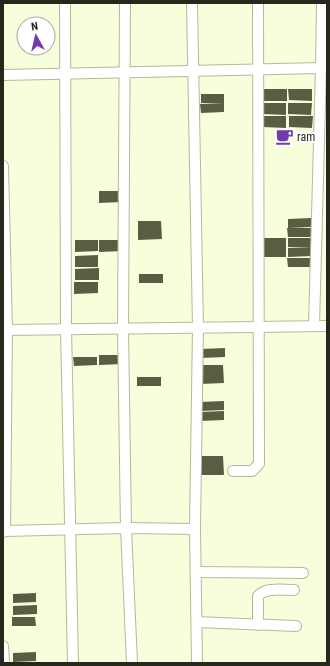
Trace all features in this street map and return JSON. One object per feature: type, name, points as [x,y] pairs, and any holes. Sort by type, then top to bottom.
[{"type":"street","points":[[65,3],[66,328],[73,663]]},
{"type":"street","points":[[125,3],[126,73],[123,328],[126,528],[132,663]]},
{"type":"street","points":[[192,3],[192,71],[198,328],[195,529],[198,663]]},
{"type":"street","points":[[233,471],[252,471],[259,464],[258,3]]},
{"type":"street","points":[[314,326],[322,3]]},
{"type":"street","points":[[3,75],[321,68]]},
{"type":"street","points":[[3,166],[5,330],[4,532],[126,528],[195,529]]},
{"type":"street","points":[[5,330],[66,328],[327,326]]},
{"type":"street","points":[[196,572],[303,573]]},
{"type":"street","points":[[258,625],[258,596],[261,592],[267,590],[294,590]]},
{"type":"street","points":[[197,622],[296,626]]},
{"type":"street","points":[[3,646],[4,663]]},
{"type":"building","points":[[264,89],[287,89],[287,101],[264,101]]},
{"type":"building","points":[[288,89],[312,89],[312,101],[289,100]]},
{"type":"building","points":[[201,94],[224,94],[224,103],[201,103]]},
{"type":"building","points":[[224,103],[224,112],[201,113],[200,104]]},
{"type":"building","points":[[262,103],[286,103],[286,115],[263,114]]},
{"type":"building","points":[[288,103],[312,103],[311,115],[288,114]]},
{"type":"building","points":[[262,116],[286,116],[286,128],[263,127]]},
{"type":"building","points":[[289,116],[313,116],[312,128],[289,127]]},
{"type":"building","points":[[99,191],[122,191],[122,202],[99,203]]},
{"type":"building","points":[[311,218],[311,227],[288,228],[288,219]]},
{"type":"building","points":[[138,221],[161,221],[162,239],[138,240]]},
{"type":"building","points":[[287,228],[311,228],[311,237],[288,237]]},
{"type":"building","points":[[262,238],[286,238],[286,257],[262,257]]},
{"type":"building","points":[[288,238],[312,238],[312,247],[288,247]]},
{"type":"building","points":[[75,240],[98,240],[98,251],[75,252]]},
{"type":"building","points":[[99,240],[123,240],[123,251],[99,252]]},
{"type":"building","points":[[312,247],[312,256],[288,257],[288,248]]},
{"type":"building","points":[[98,255],[98,267],[75,267],[75,256]]},
{"type":"building","points":[[287,258],[311,258],[311,267],[288,267]]},
{"type":"building","points":[[99,268],[99,280],[75,280],[75,269]]},
{"type":"building","points":[[139,274],[163,274],[163,283],[139,283]]},
{"type":"building","points":[[74,282],[98,282],[98,293],[74,294]]},
{"type":"building","points":[[225,348],[225,357],[201,358],[201,349]]},
{"type":"building","points":[[99,355],[122,355],[123,364],[99,365]]},
{"type":"building","points":[[73,357],[97,357],[97,365],[74,366]]},
{"type":"building","points":[[200,365],[223,365],[224,383],[200,384]]},
{"type":"building","points":[[137,377],[161,377],[161,386],[137,386]]},
{"type":"building","points":[[224,401],[224,410],[201,411],[200,402]]},
{"type":"building","points":[[224,411],[224,420],[200,421],[200,412]]},
{"type":"building","points":[[200,456],[223,456],[224,475],[200,475]]},
{"type":"building","points":[[36,593],[36,602],[13,603],[13,594]]},
{"type":"building","points":[[37,605],[37,614],[13,615],[13,606]]},
{"type":"building","points":[[12,617],[35,617],[36,626],[12,626]]},
{"type":"building","points":[[36,652],[36,661],[13,662],[13,653]]},
{"type":"place","name":"ram","points":[[284,137]]}]
